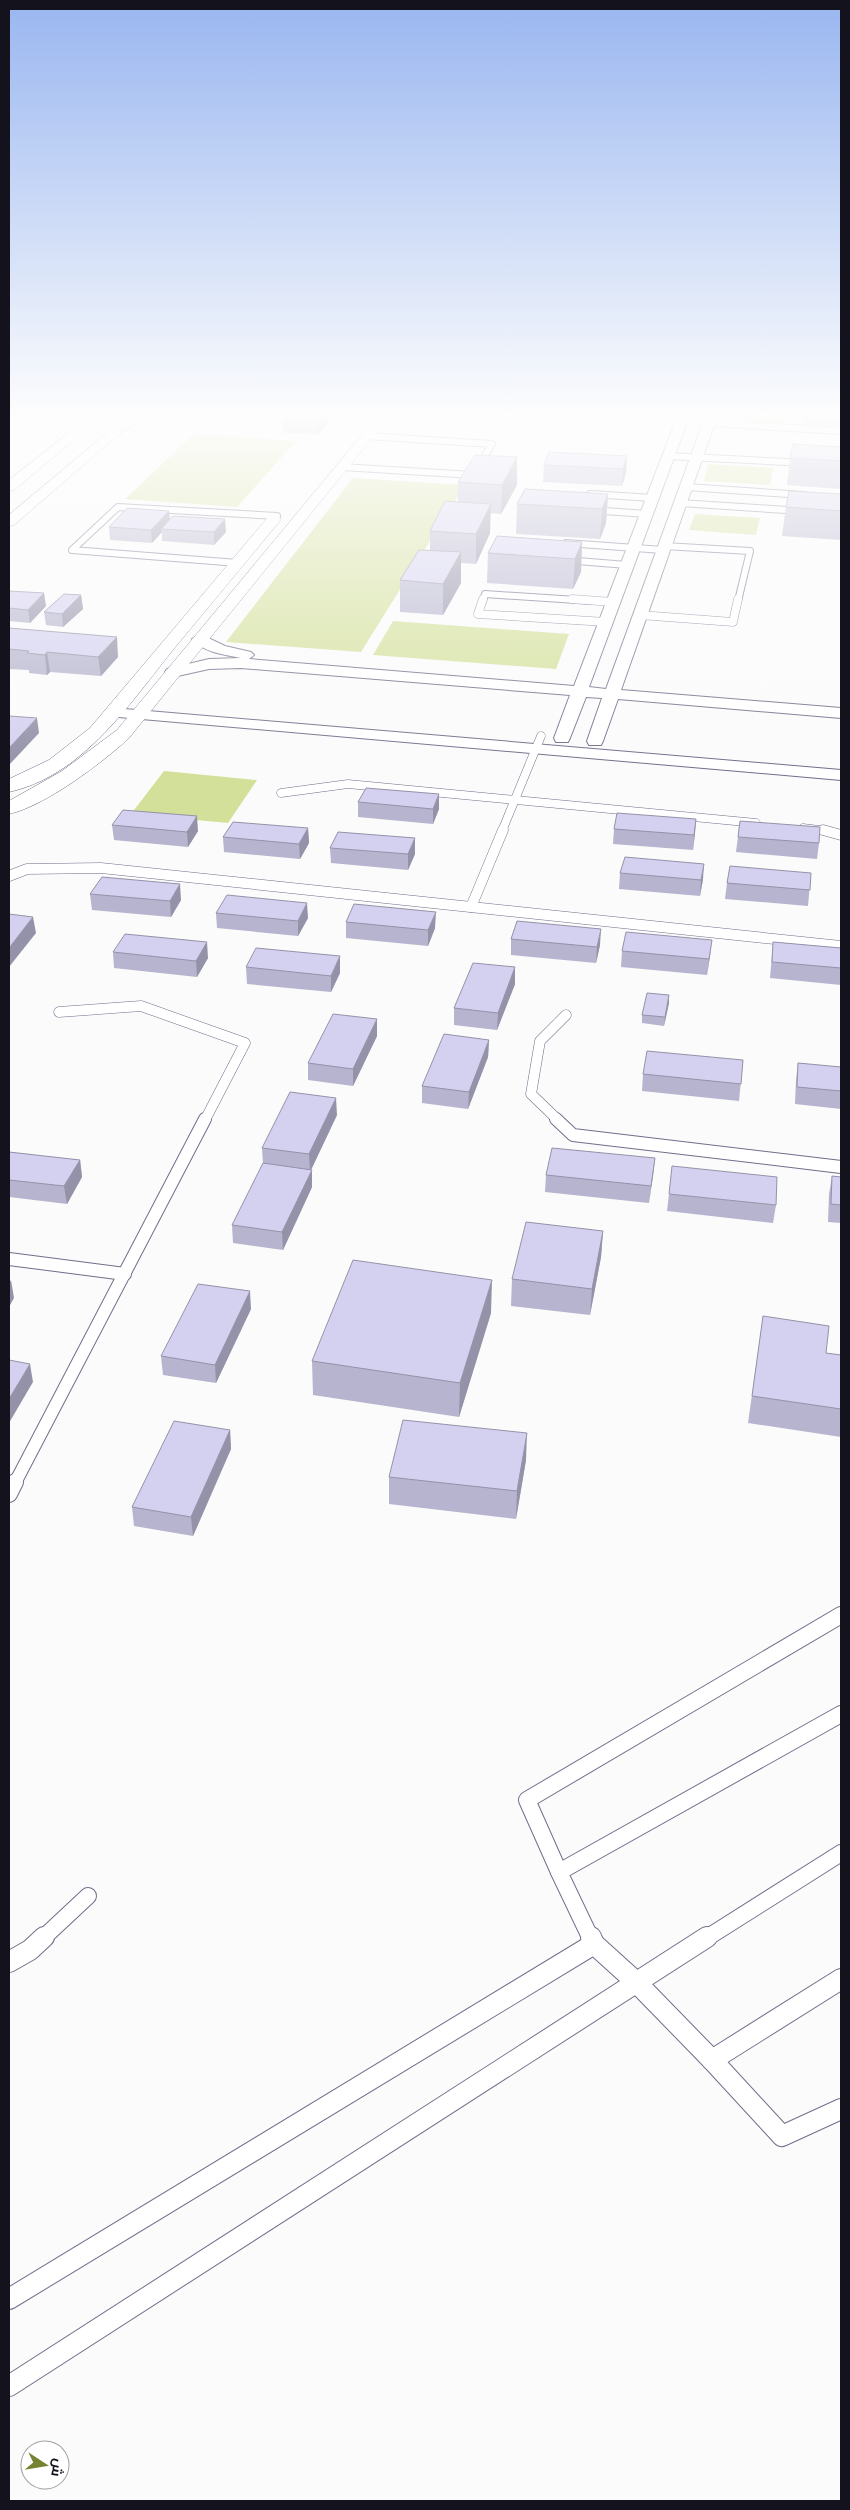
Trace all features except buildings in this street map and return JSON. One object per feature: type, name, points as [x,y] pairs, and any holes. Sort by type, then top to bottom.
[{"type":"street","points":[[9,786],[51,767],[79,749],[118,707],[262,534]]},
{"type":"street","points":[[9,808],[42,792],[81,769],[106,750],[143,709],[287,534]]},
{"type":"street","points":[[562,738],[639,534]]},
{"type":"street","points":[[595,741],[669,534]]},
{"type":"street","points":[[200,639],[220,649],[239,654],[841,713]]},
{"type":"street","points":[[173,672],[209,664],[241,664],[581,687]]},
{"type":"street","points":[[613,690],[841,702]]},
{"type":"street","points":[[118,707],[538,742],[841,775]]},
{"type":"street","points":[[538,742],[562,738],[841,762]]},
{"type":"lane","points":[[89,534],[72,550],[238,563]]},
{"type":"lane","points":[[555,542],[634,548],[750,551],[732,622],[640,615]]},
{"type":"lane","points":[[552,560],[627,565]]},
{"type":"lane","points":[[606,622],[478,614],[486,594],[613,602]]},
{"type":"lane","points":[[471,907],[538,742]]},
{"type":"lane","points":[[281,793],[348,784],[762,824]]},
{"type":"lane","points":[[792,827],[822,829],[841,835]]},
{"type":"lane","points":[[9,876],[27,869],[101,868],[841,946]]},
{"type":"lane","points":[[9,1494],[126,1274],[245,1043],[141,1006],[59,1012]]},
{"type":"lane","points":[[566,1015],[540,1041],[531,1094],[573,1135],[841,1167]]},
{"type":"lane","points":[[9,1258],[126,1274]]},
{"type":"lane","points":[[841,1616],[527,1800],[594,1944],[636,1982],[782,2136],[841,2109]]},
{"type":"lane","points":[[559,1872],[841,1714]]},
{"type":"lane","points":[[9,2386],[636,1982],[841,1853]]},
{"type":"lane","points":[[9,1962],[30,1950],[88,1896]]},
{"type":"lane","points":[[9,2299],[594,1944]]},
{"type":"lane","points":[[712,2060],[841,1979]]},
{"type":"green space","points":[[310,534],[434,534],[361,652],[226,642]]},
{"type":"green space","points":[[393,621],[569,634],[556,669],[373,655]]},
{"type":"green space","points":[[164,771],[257,780],[228,823],[131,814]]}]
